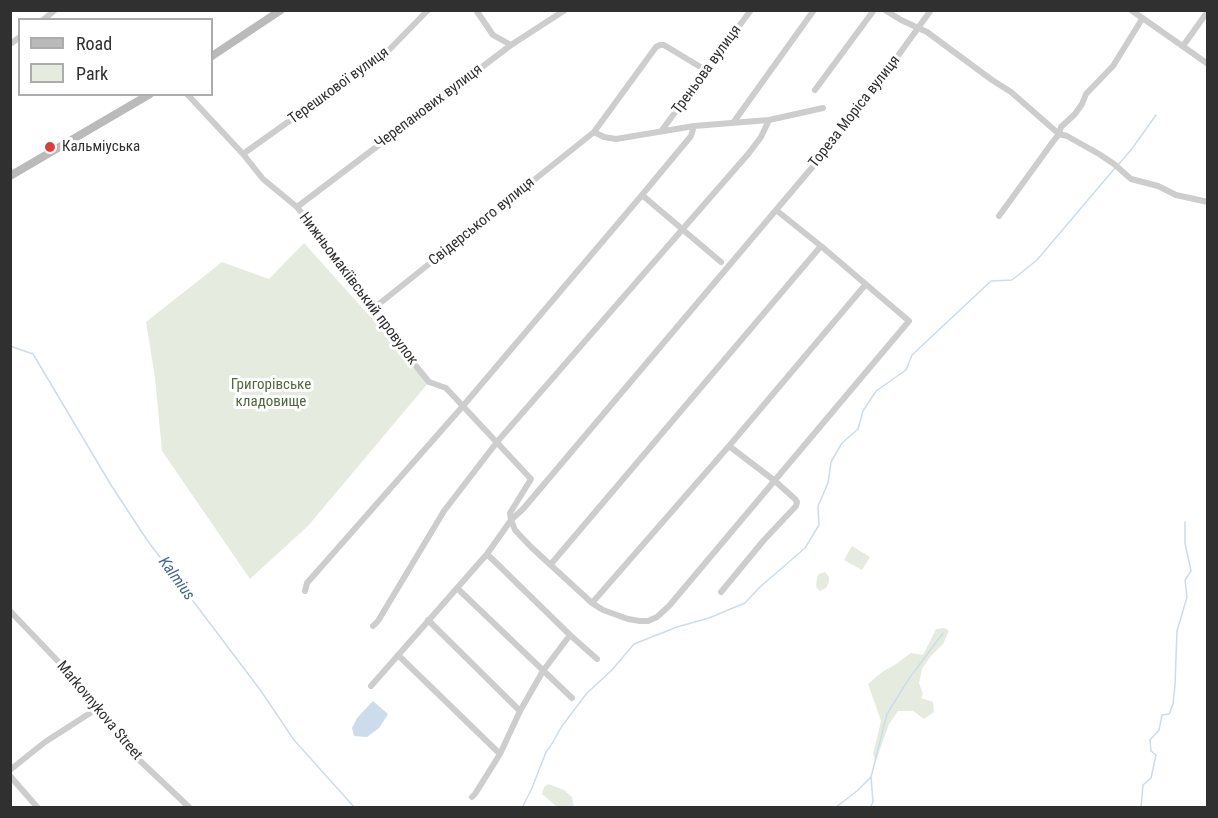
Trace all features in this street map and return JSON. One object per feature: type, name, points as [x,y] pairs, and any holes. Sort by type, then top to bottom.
[{"type":"street","points":[[213,55],[281,10]]},
{"type":"street","name":"Терешкової вулиця","points":[[243,154],[389,50],[429,10]]},
{"type":"street","points":[[476,10],[493,35],[511,45]]},
{"type":"street","name":"Черепанових вулиця","points":[[297,207],[511,45],[565,10]]},
{"type":"street","name":"Треньова вулиця","points":[[663,130],[751,10]]},
{"type":"street","points":[[733,123],[814,10]]},
{"type":"street","points":[[815,90],[874,10]]},
{"type":"street","points":[[885,10],[927,32],[1011,92],[1059,134],[1099,154],[1131,179],[1158,186],[1176,195],[1208,202]]},
{"type":"street","name":"Тореза Моріса вулиця","points":[[511,520],[524,509],[848,124],[931,10]]},
{"type":"street","points":[[1131,10],[1208,64]]},
{"type":"street","points":[[1183,46],[1206,12]]},
{"type":"street","points":[[999,216],[1059,134],[1061,127],[1075,114],[1086,94],[1113,66],[1142,19]]},
{"type":"street","name":"Свiдерського вулиця","points":[[372,312],[379,304],[594,132],[656,47],[664,45],[707,71]]},
{"type":"street","points":[[10,176],[147,96]]},
{"type":"street","name":"Нижньомакіївський провулок","points":[[189,96],[263,179],[297,207],[372,312],[429,382],[446,388],[531,479],[510,513],[511,520]]},
{"type":"street","points":[[594,132],[616,139],[694,126],[769,120],[823,108]]},
{"type":"street","points":[[373,626],[444,511],[497,442],[749,153],[761,137],[769,120]]},
{"type":"street","points":[[305,591],[307,583],[463,406],[642,195],[691,136],[694,126]]},
{"type":"street","points":[[642,195],[721,262]]},
{"type":"street","points":[[511,520],[515,530],[531,547],[592,603],[615,615],[640,621],[648,621],[657,617],[669,606],[909,321],[776,210]]},
{"type":"street","points":[[551,564],[821,246]]},
{"type":"street","points":[[592,603],[866,284]]},
{"type":"street","points":[[721,591],[796,506],[797,502],[775,481],[729,446]]},
{"type":"street","points":[[370,686],[487,554],[511,520]]},
{"type":"street","points":[[487,554],[597,660]]},
{"type":"street","points":[[457,588],[572,698]]},
{"type":"street","name":"Markovnykova Street","points":[[10,611],[75,679],[135,756],[190,807]]},
{"type":"street","points":[[428,620],[520,711]]},
{"type":"street","points":[[472,797],[500,754],[520,711],[543,671],[570,635]]},
{"type":"street","points":[[398,656],[500,754]]},
{"type":"street","points":[[10,770],[45,742],[98,708]]},
{"type":"street","points":[[10,776],[38,807]]},
{"type":"green space","name":"Григорівське кладовище","points":[[304,243],[429,382],[308,526],[250,579],[162,451],[155,378],[146,322],[222,262],[269,279]]},
{"type":"green space","points":[[852,546],[870,557],[862,570],[844,560]]},
{"type":"green space","points":[[825,572],[829,577],[829,582],[826,588],[820,591],[816,587],[817,577]]},
{"type":"green space","points":[[945,628],[949,631],[943,644],[922,669],[919,683],[923,694],[921,698],[933,702],[934,712],[924,719],[913,711],[898,711],[889,724],[876,761],[873,754],[881,721],[868,684],[911,653],[923,655],[936,629]]},
{"type":"green space","points":[[548,784],[564,790],[572,797],[574,807],[555,807],[542,794],[544,787]]},
{"type":"water","points":[[373,701],[388,714],[379,728],[367,737],[354,736],[352,728],[357,718]]},
{"type":"waterway","points":[[1118,165],[1156,115]]},
{"type":"waterway","points":[[522,808],[546,752],[562,726],[587,693],[612,670],[634,644],[745,603],[805,548],[819,525],[818,506],[828,483],[831,462],[842,443],[858,429],[863,411],[876,391],[906,370],[912,355],[991,281],[1012,280],[1037,260],[1115,168]]},
{"type":"waterway","name":"Kalmius","points":[[10,346],[33,354],[111,485],[147,540],[261,691],[294,740],[355,808]]},
{"type":"waterway","points":[[1141,808],[1143,785],[1151,778],[1156,755],[1151,751],[1150,740],[1159,730],[1162,715],[1169,714],[1173,704],[1177,631],[1187,597],[1185,580],[1191,571],[1185,543],[1185,522]]},
{"type":"waterway","points":[[835,808],[871,777],[887,714],[908,680],[943,633]]},
{"type":"waterway","points":[[870,808],[873,802],[871,777]]},
{"type":"place","name":"Кальміуська","points":[[50,147]]}]
